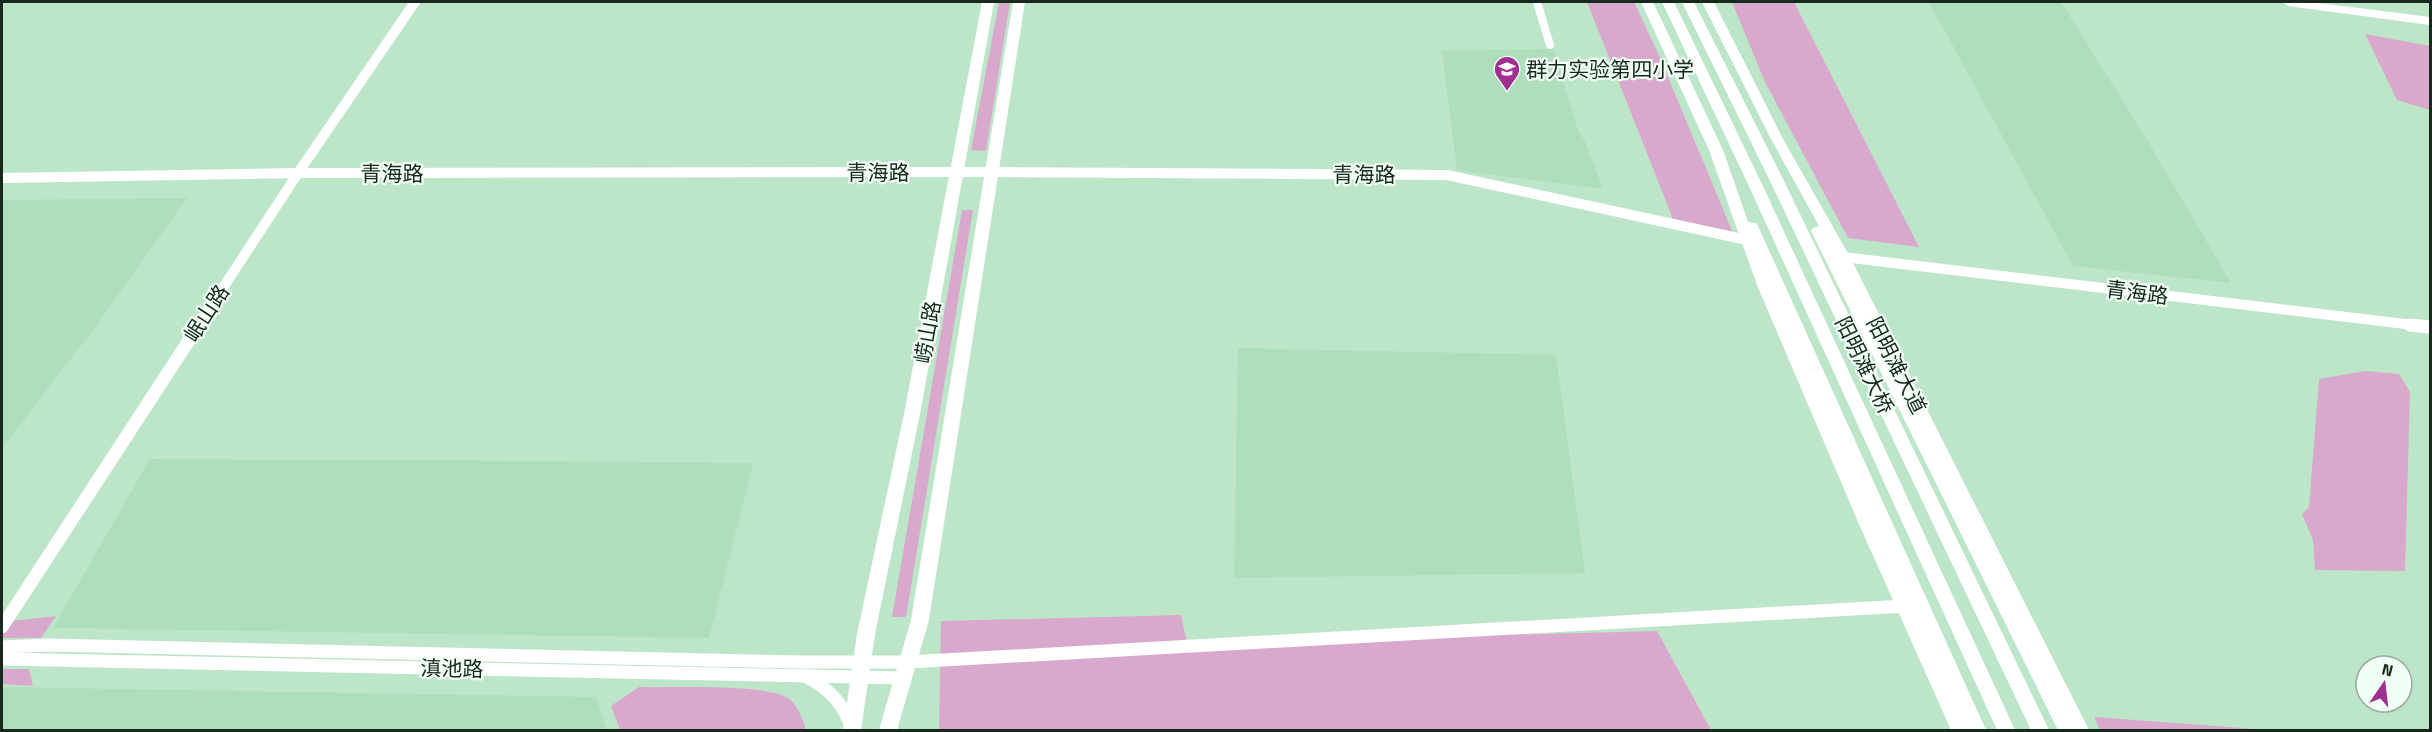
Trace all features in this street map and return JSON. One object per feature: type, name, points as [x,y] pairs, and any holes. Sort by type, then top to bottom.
[{"type":"main road","name":"崂山路","points":[[852,730],[861,669],[913,409],[988,2]]},
{"type":"main road","name":"崂山路","points":[[888,730],[920,620],[1019,2]]},
{"type":"main road","points":[[1647,2],[1810,357],[1977,730]]},
{"type":"main road","name":"阳明滩大桥","points":[[1668,2],[1754,182],[2006,730]]},
{"type":"main road","name":"阳明滩大桥","points":[[1688,2],[1778,183],[2040,730]]},
{"type":"main road","name":"阳明滩大道","points":[[1708,2],[1780,145],[1842,257],[2080,730]]},
{"type":"main road","points":[[2288,2],[2430,21]]},
{"type":"main road","points":[[2370,2],[2430,13]]},
{"type":"main road","points":[[1780,145],[1832,262],[2067,730]]},
{"type":"main road","points":[[1716,150],[1764,285],[1862,513],[1906,606],[1960,730]]},
{"type":"street","name":"岷山路","points":[[2,627],[298,173],[414,2]]},
{"type":"street","points":[[1537,2],[1550,45]]},
{"type":"street","name":"青海路","points":[[2,178],[298,173],[993,172],[1447,175],[1747,240]]},
{"type":"street","name":"青海路","points":[[1842,257],[2430,327]]},
{"type":"street","name":"滇池路","points":[[2,646],[50,645],[905,670],[1906,606]]},
{"type":"street","name":"滇池路","points":[[2,659],[803,676],[861,669]]},
{"type":"street","points":[[803,676],[821,684],[839,700],[848,716],[852,730]]},
{"type":"shaded area","points":[[999,2],[1010,2],[986,151],[971,150]]},
{"type":"shaded area","points":[[1587,2],[1634,2],[1658,53],[1733,233],[1673,219]]},
{"type":"shaded area","points":[[1732,2],[1794,2],[1919,247],[1848,238],[1765,82]]},
{"type":"shaded area","points":[[1929,2],[2061,2],[2149,143],[2231,283],[2073,266]]},
{"type":"shaded area","points":[[2365,34],[2430,46],[2430,110],[2397,100]]},
{"type":"shaded area","name":"群力实验第四小学","points":[[1553,49],[1579,133],[1584,139],[1603,189],[1457,170],[1442,51]]},
{"type":"shaded area","points":[[187,198],[96,326],[2,448],[2,200]]},
{"type":"shaded area","points":[[962,210],[973,210],[906,617],[892,617]]},
{"type":"shaded area","points":[[1238,348],[1556,355],[1585,573],[1234,578]]},
{"type":"shaded area","points":[[2365,371],[2399,374],[2410,392],[2405,571],[2315,570],[2313,540],[2302,514],[2309,507],[2319,379]]},
{"type":"shaded area","points":[[150,459],[753,463],[709,638],[53,628]]},
{"type":"shaded area","points":[[1181,615],[1187,643],[1657,631],[1711,730],[939,730],[941,621]]},
{"type":"shaded area","points":[[56,616],[41,638],[2,638],[2,622]]},
{"type":"shaded area","points":[[2,669],[29,669],[33,686],[2,684]]},
{"type":"shaded area","points":[[2,687],[596,697],[607,730],[2,730]]},
{"type":"shaded area","points":[[639,687],[739,688],[776,693],[788,698],[794,704],[806,730],[620,730],[611,706]]},
{"type":"shaded area","points":[[2094,717],[2270,730],[2100,730]]},
{"type":"place","name":"群力实验第四小学","points":[[1507,92]]}]
